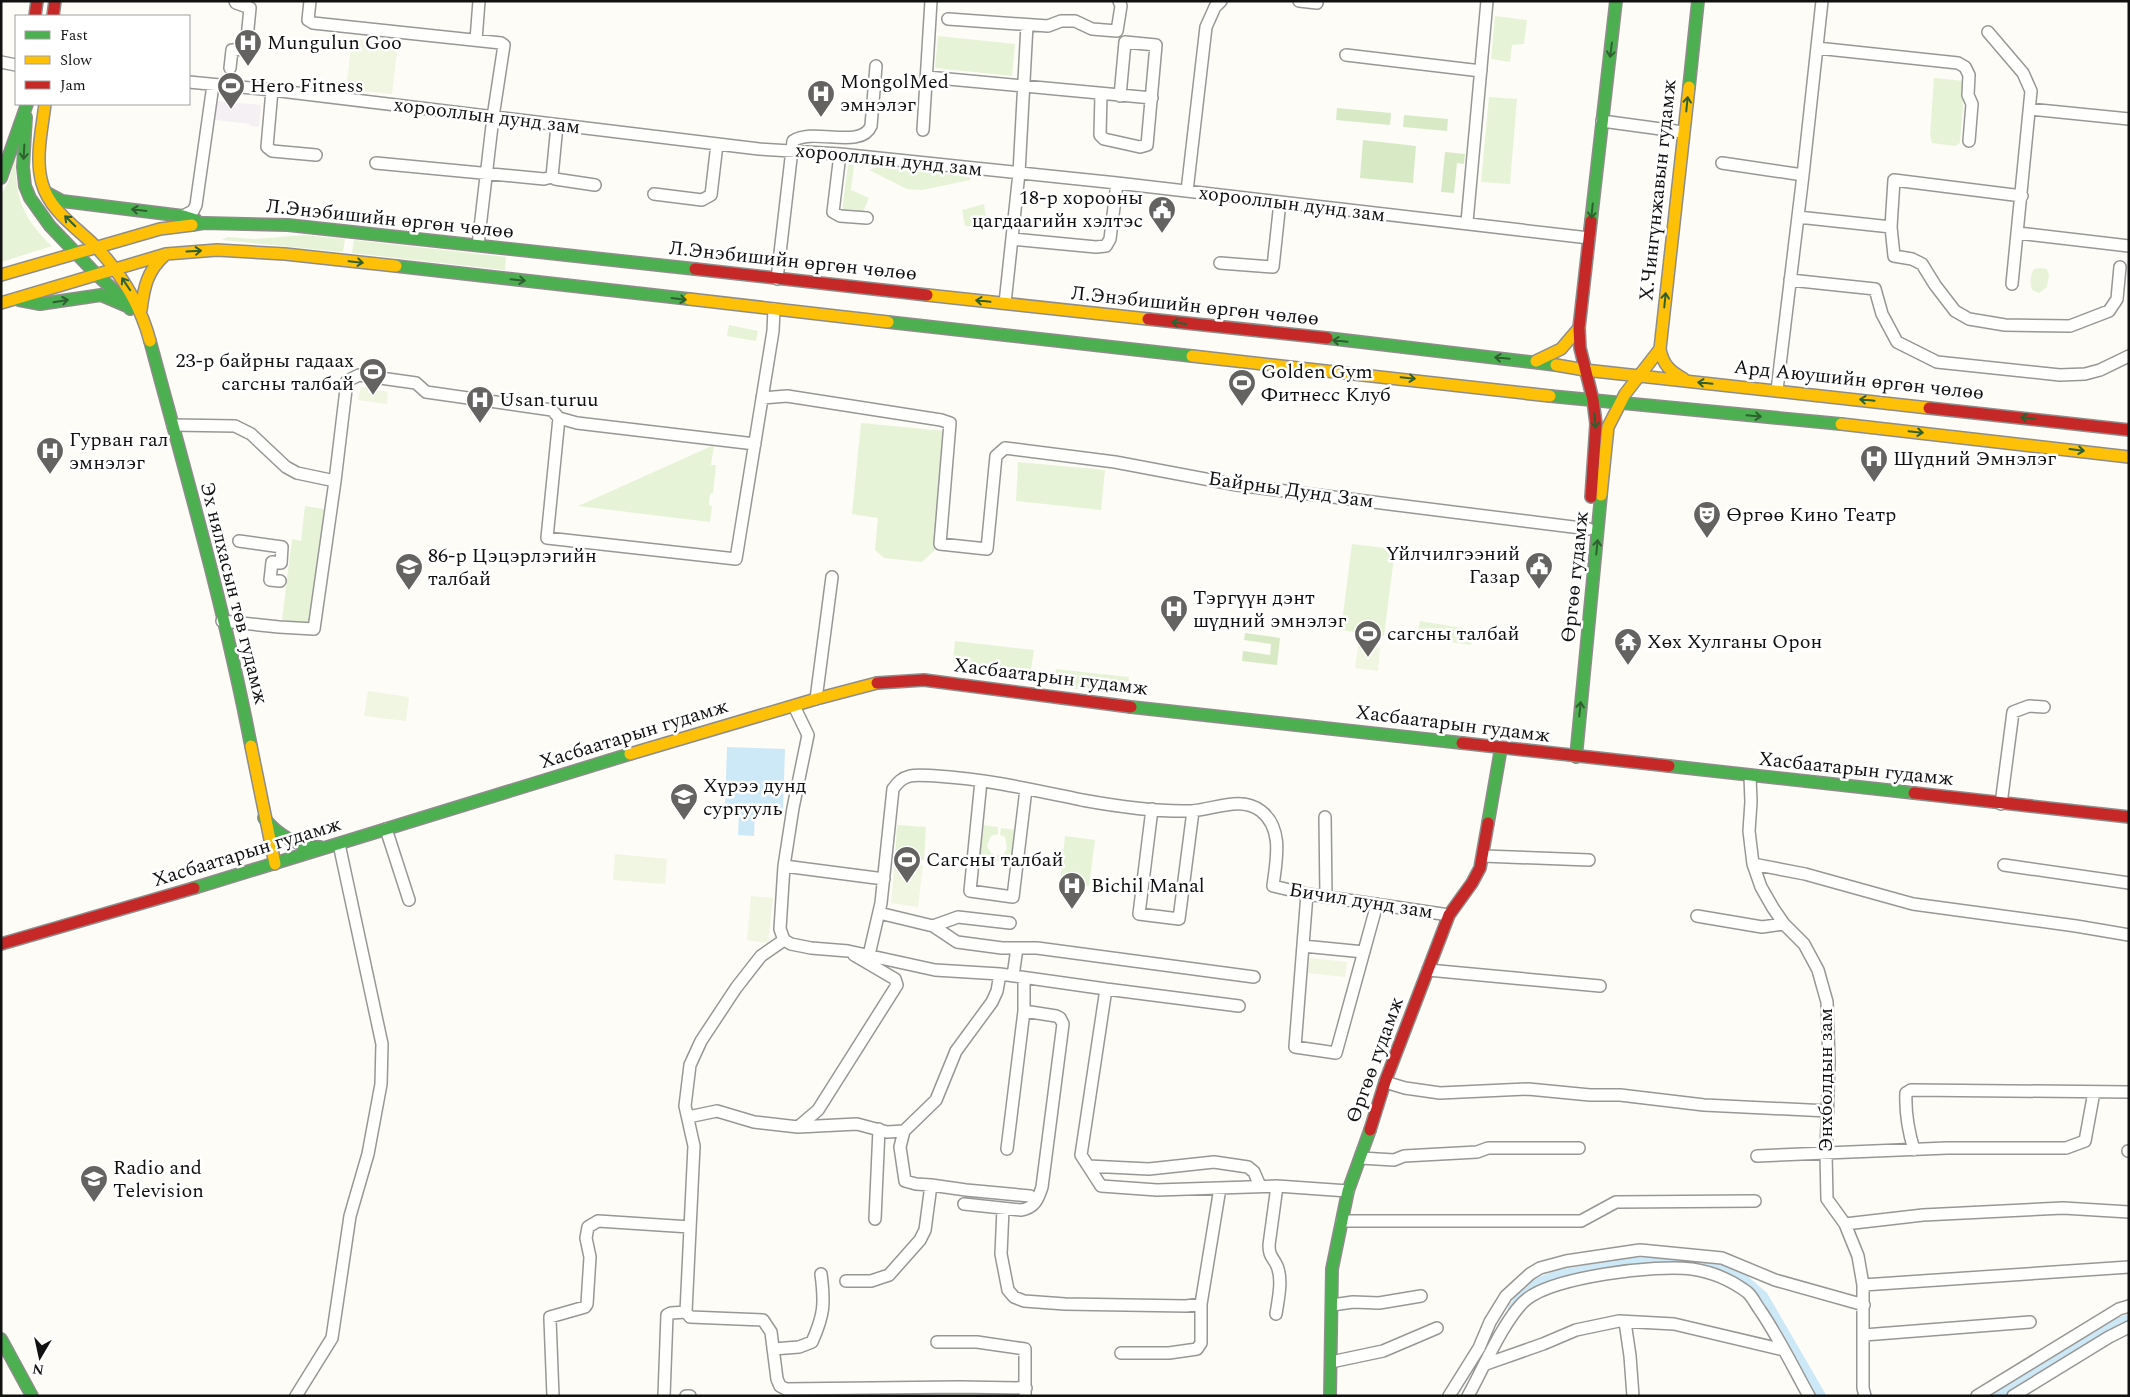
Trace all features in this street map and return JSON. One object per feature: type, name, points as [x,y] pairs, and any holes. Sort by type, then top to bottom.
[{"type":"main road","points":[[35,15],[37,1]]},
{"type":"main road","points":[[53,15],[55,1]]},
{"type":"main road","points":[[1585,370],[1579,349],[1580,328],[1616,1]]},
{"type":"main road","name":"Х.Чингүнжавын гудамж","points":[[1660,349],[1698,1]]},
{"type":"main road","points":[[1,178],[27,105]]},
{"type":"main road","points":[[27,105],[23,172],[29,198],[42,219],[78,253],[96,274],[118,291],[148,333]]},
{"type":"main road","points":[[45,105],[40,172],[42,186],[54,205],[115,269],[129,288],[141,310]]},
{"type":"main road","points":[[47,193],[62,201],[183,216],[210,230],[217,250]]},
{"type":"main road","name":"Л.Энэбишийн өргөн чөлөө","points":[[1,275],[160,229],[210,230],[288,225],[478,245],[566,271],[774,309],[1593,400]]},
{"type":"main road","name":"Л.Энэбишийн өргөн чөлөө","points":[[1,303],[166,254],[217,250],[566,271],[777,279],[1005,303],[1231,339],[1536,361],[1585,370]]},
{"type":"main road","points":[[141,310],[144,280],[149,271],[166,254]]},
{"type":"main road","points":[[13,299],[40,304],[101,295],[129,306]]},
{"type":"main road","name":"Эх нялхасын төв гудамж","points":[[141,310],[196,511],[243,704],[264,817],[275,864]]},
{"type":"main road","points":[[1536,361],[1555,355],[1563,349],[1580,328]]},
{"type":"main road","points":[[1220,358],[1231,339]]},
{"type":"main road","points":[[1638,375],[1660,349]]},
{"type":"main road","points":[[1660,349],[1661,360],[1668,370],[1687,381]]},
{"type":"main road","name":"Ард Аюушийн өргөн чөлөө","points":[[1585,370],[2129,430]]},
{"type":"main road","name":"Өргөө гудамж","points":[[1570,756],[1596,434],[1593,400],[1585,370]]},
{"type":"main road","name":"Өргөө гудамж","points":[[1570,756],[1608,427],[1618,403],[1638,375]]},
{"type":"main road","points":[[1593,400],[1803,420],[2129,456]]},
{"type":"main road","points":[[2048,446],[2056,443],[2064,436],[2060,422]]},
{"type":"main road","name":"Хасбаатарын гудамж","points":[[1,944],[275,864],[816,699],[877,683],[924,680],[1099,703],[2129,817]]},
{"type":"main road","name":"Өргөө гудамж","points":[[1330,1396],[1332,1269],[1348,1191],[1361,1158],[1385,1082],[1449,915],[1472,883],[1480,868],[1501,748]]},
{"type":"main road","points":[[264,817],[274,831],[286,839],[299,845],[313,848],[327,847]]},
{"type":"main road","points":[[1,1338],[32,1396]]},
{"type":"street","points":[[230,68],[232,50],[246,49],[248,39],[250,8],[235,1]]},
{"type":"street","points":[[310,1],[307,14],[308,20],[313,23],[501,43],[504,46],[493,117],[478,245]]},
{"type":"street","points":[[476,40],[479,1]]},
{"type":"street","points":[[923,130],[931,1]]},
{"type":"street","points":[[948,19],[1048,26],[1061,21],[1075,21],[1092,29],[1117,31],[1121,6],[1119,1]]},
{"type":"street","points":[[1187,191],[1206,27],[1221,1]]},
{"type":"street","points":[[1299,1],[1317,3]]},
{"type":"street","points":[[1467,222],[1487,1]]},
{"type":"street","points":[[1777,390],[1822,1]]},
{"type":"street","points":[[1005,303],[1019,173],[1028,25]]},
{"type":"street","points":[[1988,32],[2023,73],[2031,91],[2012,284]]},
{"type":"street","points":[[1101,94],[1100,135],[1104,139],[1140,147],[1147,146],[1156,45],[1125,42],[1120,96]]},
{"type":"street","points":[[1816,48],[1958,63],[1965,67],[1969,75],[1968,95],[1972,104],[1969,141]]},
{"type":"street","points":[[1346,55],[1481,71]]},
{"type":"street","points":[[1,62],[15,65]]},
{"type":"street","points":[[777,279],[781,259],[793,141],[819,136],[859,137],[867,134],[872,122],[876,66]]},
{"type":"street","points":[[927,77],[1152,98]]},
{"type":"street","name":"хорооллын дунд зам","points":[[190,82],[272,90],[759,149],[840,154],[1117,183],[1467,222],[1589,238]]},
{"type":"street","points":[[183,216],[193,211],[196,205],[213,85]]},
{"type":"street","points":[[272,90],[267,147],[272,151],[316,156]]},
{"type":"street","points":[[2030,109],[2129,119]]},
{"type":"street","points":[[1602,121],[1683,132]]},
{"type":"street","points":[[552,177],[557,125]]},
{"type":"street","points":[[654,194],[702,200],[711,195],[717,144]]},
{"type":"street","points":[[840,154],[833,212],[840,216],[867,218]]},
{"type":"street","points":[[376,163],[544,179],[552,177],[555,180],[595,185]]},
{"type":"street","points":[[1722,163],[1803,175]]},
{"type":"street","points":[[2022,196],[1894,180],[1891,227],[1894,256],[1912,259],[1922,264],[1955,311],[1969,319],[2005,325],[2070,326],[2109,312],[2117,298],[2120,267]]},
{"type":"street","points":[[1012,239],[1096,247],[1106,246],[1110,239],[1117,183]]},
{"type":"street","points":[[1220,263],[1272,267],[1280,202]]},
{"type":"street","points":[[1798,217],[1891,227]]},
{"type":"street","points":[[2018,233],[2129,246]]},
{"type":"street","points":[[1790,280],[1875,289],[1882,314],[1897,342],[1937,362],[2060,375],[2085,374],[2100,370],[2129,356]]},
{"type":"street","points":[[559,418],[547,538],[736,559],[773,331],[774,309]]},
{"type":"street","points":[[222,621],[279,627],[314,628],[348,380],[359,375],[416,383],[426,392],[552,410],[559,418],[577,424],[755,444]]},
{"type":"street","name":"Байрны Дунд Зам","points":[[762,398],[787,396],[950,423],[940,544],[987,549],[996,456],[1005,448],[1115,462],[1237,485],[1589,530]]},
{"type":"street","points":[[173,424],[235,426],[251,434],[286,467],[297,473],[335,481]]},
{"type":"street","points":[[238,541],[282,547],[281,563],[272,562],[270,580],[280,581]]},
{"type":"street","points":[[816,699],[832,577]]},
{"type":"street","points":[[794,706],[808,735],[793,808],[784,866],[780,929],[784,940],[791,944],[811,948],[848,951],[935,970],[1000,974],[1239,1006]]},
{"type":"street","points":[[2001,804],[2013,712],[2029,706],[2044,707]]},
{"type":"street","name":"Бичил дунд зам","points":[[869,955],[879,913],[884,879],[892,789],[899,781],[912,775],[981,781],[1090,801],[1152,809],[1193,811],[1216,805],[1243,804],[1260,810],[1271,822],[1277,842],[1273,886],[1306,894],[1449,915]]},
{"type":"street","name":"Энхболдын зам","points":[[1750,776],[1749,831],[1753,864],[1761,887],[1784,924],[1804,944],[1818,970],[1826,1002],[1829,1062],[1826,1154],[1827,1200],[1845,1224],[1858,1256],[1863,1285],[1863,1388],[1865,1396]]},
{"type":"street","points":[[981,781],[970,891],[1012,897],[1026,789]]},
{"type":"street","points":[[1152,809],[1139,914],[1179,919],[1193,811]]},
{"type":"street","points":[[1325,817],[1326,897]]},
{"type":"street","points":[[386,829],[409,900]]},
{"type":"street","points":[[296,1396],[327,1347],[334,1329],[350,1216],[368,1154],[382,1068],[382,1044],[338,844]]},
{"type":"street","points":[[1483,856],[1589,860]]},
{"type":"street","points":[[1753,864],[1805,874],[1913,904],[2129,935]]},
{"type":"street","points":[[2004,865],[2129,883]]},
{"type":"street","points":[[784,866],[884,879]]},
{"type":"street","points":[[1306,894],[1294,1047],[1336,1053],[1377,904]]},
{"type":"street","points":[[879,913],[933,926],[957,942],[1037,948],[1254,978]]},
{"type":"street","points":[[1697,916],[1762,927],[1784,924]]},
{"type":"street","points":[[933,926],[958,918],[1010,923]]},
{"type":"street","points":[[784,940],[761,956],[736,988],[701,1041],[690,1066],[685,1097],[694,1146],[686,1312],[690,1317],[763,1320],[771,1332],[777,1379],[780,1386],[786,1388],[950,1387],[1026,1392],[1024,1349],[977,1342],[937,1342]]},
{"type":"street","points":[[1302,946],[1364,952]]},
{"type":"street","points":[[1008,1149],[1024,1012],[1018,977],[1017,948]]},
{"type":"street","points":[[798,1127],[818,1110],[897,985],[895,979],[848,951]]},
{"type":"street","points":[[1428,970],[1600,986]]},
{"type":"street","points":[[1000,974],[997,991],[992,1002],[956,1051],[936,1100],[904,1131],[900,1146],[905,1180],[916,1184],[1030,1196]]},
{"type":"street","points":[[1106,989],[1081,1155],[1101,1186],[1157,1190],[1277,1186],[1348,1191]]},
{"type":"street","points":[[964,1204],[1004,1209],[1029,1209],[1034,1205],[1042,1187],[1063,1024],[1060,1018],[1056,1016],[1024,1012]]},
{"type":"street","points":[[1385,1082],[1405,1088],[1440,1093],[1528,1089],[1620,1095],[1704,1105],[1828,1111]]},
{"type":"street","points":[[1914,1150],[1905,1113],[1906,1093],[1911,1090],[2129,1092]]},
{"type":"street","points":[[1757,1156],[1914,1150],[2066,1148],[2085,1141],[2094,1092]]},
{"type":"street","points":[[688,1117],[717,1111],[754,1122],[798,1127],[857,1124],[887,1132],[904,1131]]},
{"type":"street","points":[[875,1219],[879,1129]]},
{"type":"street","points":[[1361,1158],[1394,1160],[1404,1156],[1476,1152],[1488,1148],[1579,1148]]},
{"type":"street","points":[[1088,1166],[1149,1169],[1214,1162],[1248,1168],[1254,1172],[1260,1186]]},
{"type":"street","points":[[846,1281],[871,1281],[888,1275],[914,1247],[925,1230],[931,1185]]},
{"type":"street","points":[[1276,1314],[1280,1287],[1277,1267],[1269,1253],[1269,1245],[1277,1186]]},
{"type":"street","points":[[1121,1353],[1169,1353],[1197,1349],[1201,1343],[1201,1304],[1220,1188]]},
{"type":"street","points":[[1342,1221],[1581,1221],[1616,1202],[1755,1201]]},
{"type":"street","points":[[1845,1224],[1923,1215],[2062,1208],[2129,1212]]},
{"type":"street","points":[[1004,1209],[1001,1254],[1008,1290],[1019,1299],[1065,1304],[1186,1306],[1201,1304]]},
{"type":"street","points":[[552,1396],[550,1317],[586,1307],[590,1257],[586,1238],[588,1227],[598,1221],[690,1227]]},
{"type":"street","points":[[1449,1396],[1479,1348],[1490,1322],[1506,1296],[1530,1274],[1540,1268],[1566,1261],[1640,1250],[1722,1258],[1775,1280],[1864,1305]]},
{"type":"street","points":[[1863,1285],[2129,1267]]},
{"type":"street","points":[[1468,1396],[1518,1308],[1527,1299],[1544,1289],[1555,1284],[1609,1274],[1691,1269],[1726,1278],[1749,1293],[1773,1329],[1809,1396]]},
{"type":"street","points":[[773,1349],[799,1347],[812,1342],[822,1319],[824,1293],[821,1274]]},
{"type":"street","points":[[1332,1305],[1353,1302],[1379,1303],[1421,1296]]},
{"type":"street","points":[[1977,1396],[2119,1310],[2129,1306]]},
{"type":"street","points":[[664,1396],[667,1315],[670,1313],[686,1312]]},
{"type":"street","points":[[1486,1364],[1576,1330],[1607,1323],[1624,1322],[1674,1324],[1784,1350]]},
{"type":"street","points":[[1624,1322],[1630,1356],[1633,1396]]},
{"type":"street","points":[[1864,1335],[2030,1322]]},
{"type":"street","points":[[2013,1396],[2109,1336],[2129,1327]]},
{"type":"street","points":[[1331,1362],[1383,1351],[1437,1328]]},
{"type":"shaded area","points":[[217,101],[261,105],[259,127],[250,126],[250,124],[215,120]]},
{"type":"green space","points":[[1495,16],[1527,20],[1524,44],[1512,45],[1510,62],[1491,59]]},
{"type":"green space","points":[[938,36],[1015,44],[1012,76],[935,68]]},
{"type":"green space","points":[[352,39],[398,44],[392,94],[346,89]]},
{"type":"green space","points":[[1934,78],[1965,81],[1960,143],[1955,146],[1932,143],[1930,135]]},
{"type":"green space","points":[[1489,97],[1517,99],[1510,184],[1481,182]]},
{"type":"green space","points":[[1337,108],[1391,113],[1390,125],[1336,120]]},
{"type":"green space","points":[[1404,115],[1448,119],[1447,131],[1403,127]]},
{"type":"green space","points":[[1363,140],[1416,146],[1413,183],[1360,178]]},
{"type":"green space","points":[[1445,152],[1465,154],[1464,164],[1457,163],[1454,193],[1441,192]]},
{"type":"green space","points":[[16,155],[17,182],[22,205],[33,226],[52,246],[1,262],[1,194],[8,183]]},
{"type":"green space","points":[[848,165],[854,165],[851,190],[869,198],[862,214],[842,212]]},
{"type":"green space","points":[[877,167],[970,177],[970,180],[922,190],[907,189],[869,170]]},
{"type":"green space","points":[[984,204],[986,219],[984,220],[983,227],[965,226],[962,210]]},
{"type":"green space","points":[[304,235],[345,239],[343,252],[222,240],[227,237],[255,239]]},
{"type":"green space","points":[[354,240],[506,257],[505,270],[352,253]]},
{"type":"green space","points":[[2034,269],[2047,269],[2049,275],[2047,287],[2039,293],[2032,290],[2031,282]]},
{"type":"green space","points":[[729,325],[758,331],[756,341],[727,336]]},
{"type":"green space","name":"23-р байрны гадаах сагсны талбай","points":[[361,387],[388,392],[387,404],[358,400]]},
{"type":"green space","points":[[861,423],[944,431],[935,550],[922,562],[884,558],[875,550],[878,518],[852,514]]},
{"type":"green space","points":[[714,445],[711,465],[716,465],[713,493],[710,494],[709,505],[712,506],[710,522],[578,506]]},
{"type":"green space","points":[[1018,462],[1105,470],[1101,510],[1016,501]]},
{"type":"green space","points":[[305,506],[324,509],[311,619],[305,623],[282,620],[292,539],[301,541]]},
{"type":"green space","points":[[1352,544],[1395,549],[1384,636],[1341,630]]},
{"type":"green space","points":[[1420,621],[1474,630],[1471,645],[1417,637]]},
{"type":"green space","points":[[1245,633],[1280,638],[1277,665],[1242,661],[1243,651],[1270,655],[1271,644],[1244,640]]},
{"type":"green space","points":[[955,641],[1034,650],[1031,670],[953,661]]},
{"type":"green space","name":"сагсны талбай","points":[[1358,646],[1380,648],[1378,671],[1355,668]]},
{"type":"green space","points":[[1056,669],[1129,677],[1127,695],[1054,686]]},
{"type":"green space","points":[[368,691],[409,697],[406,721],[364,716]]},
{"type":"green space","points":[[897,825],[926,827],[924,860],[895,859]]},
{"type":"green space","points":[[982,825],[998,827],[998,834],[991,836],[987,846],[991,853],[994,854],[993,862],[977,861]]},
{"type":"green space","points":[[1001,828],[1017,830],[1012,866],[996,861],[997,855],[1004,854],[1007,848],[1005,837],[1000,835]]},
{"type":"green space","points":[[1065,836],[1095,840],[1089,886],[1060,882]]},
{"type":"green space","points":[[615,854],[667,859],[665,884],[613,880]]},
{"type":"green space","name":"Сагсны талбай","points":[[895,862],[923,865],[918,907],[891,903]]},
{"type":"green space","points":[[751,896],[773,898],[768,943],[747,940]]},
{"type":"green space","points":[[1310,958],[1347,962],[1345,977],[1308,973]]},
{"type":"water","points":[[727,747],[785,749],[783,811],[755,810],[754,836],[738,835],[739,811],[725,810]]},
{"type":"waterway","points":[[1513,1308],[1529,1287],[1554,1276],[1627,1263],[1685,1261],[1734,1271],[1763,1296],[1821,1396]]},
{"type":"waterway","points":[[1998,1396],[2107,1327],[2129,1319]]},
{"type":"traffic: fast","points":[[1591,221],[1616,1]]},
{"type":"traffic: fast","points":[[1689,87],[1698,1]]},
{"type":"traffic: fast","points":[[1,178],[27,105]]},
{"type":"traffic: fast","points":[[26,117],[23,167],[25,186],[30,198],[50,226],[118,294],[130,309]]},
{"type":"traffic: fast","points":[[47,193],[62,201],[183,216],[196,220]]},
{"type":"traffic: fast","points":[[192,225],[204,223],[288,225],[695,269]]},
{"type":"traffic: fast","points":[[396,266],[689,299]]},
{"type":"traffic: fast","points":[[19,300],[40,304],[101,295],[129,307]]},
{"type":"traffic: fast","points":[[888,322],[1192,356]]},
{"type":"traffic: fast","points":[[1327,338],[1556,365]]},
{"type":"traffic: fast","points":[[150,341],[217,593],[251,746]]},
{"type":"traffic: fast","points":[[1550,396],[1841,424]]},
{"type":"traffic: fast","points":[[1576,757],[1601,495]]},
{"type":"traffic: fast","points":[[1131,707],[1462,743]]},
{"type":"traffic: fast","points":[[1488,823],[1501,748]]},
{"type":"traffic: fast","points":[[194,888],[630,754]]},
{"type":"traffic: fast","points":[[1669,766],[1914,793]]},
{"type":"traffic: fast","points":[[264,818],[289,839],[303,845],[320,847]]},
{"type":"traffic: fast","points":[[1330,1396],[1332,1269],[1348,1191],[1370,1130]]},
{"type":"traffic: fast","points":[[1,1339],[32,1396]]},
{"type":"traffic: slow","points":[[1601,495],[1608,427],[1625,394],[1660,349],[1689,87]]},
{"type":"traffic: slow","points":[[45,105],[39,164],[42,183],[46,193],[51,203],[98,249],[123,281],[136,304],[150,341]]},
{"type":"traffic: slow","points":[[1,275],[160,229],[192,225]]},
{"type":"traffic: slow","points":[[1,303],[166,254],[217,250],[285,254],[396,266]]},
{"type":"traffic: slow","points":[[141,310],[143,294],[150,273],[165,255]]},
{"type":"traffic: slow","points":[[927,295],[1148,319]]},
{"type":"traffic: slow","points":[[689,299],[888,322]]},
{"type":"traffic: slow","points":[[1536,361],[1561,349],[1579,328]]},
{"type":"traffic: slow","points":[[1660,349],[1668,367],[1684,379]]},
{"type":"traffic: slow","points":[[1192,356],[1550,396]]},
{"type":"traffic: slow","points":[[1556,365],[1585,370],[1929,408]]},
{"type":"traffic: slow","points":[[1841,424],[2129,457]]},
{"type":"traffic: slow","points":[[630,754],[877,683]]},
{"type":"traffic: slow","points":[[251,746],[275,864]]},
{"type":"traffic: jam","points":[[35,15],[37,1]]},
{"type":"traffic: jam","points":[[53,15],[55,1]]},
{"type":"traffic: jam","points":[[1591,221],[1579,328],[1580,348],[1593,400],[1596,424],[1591,497]]},
{"type":"traffic: jam","points":[[695,269],[927,295]]},
{"type":"traffic: jam","points":[[1148,319],[1327,338]]},
{"type":"traffic: jam","points":[[1929,408],[2129,430]]},
{"type":"traffic: jam","points":[[877,683],[924,680],[1131,707]]},
{"type":"traffic: jam","points":[[1462,743],[1669,766]]},
{"type":"traffic: jam","points":[[1914,793],[2129,817]]},
{"type":"traffic: jam","points":[[1370,1130],[1385,1082],[1449,915],[1472,883],[1480,868],[1488,823]]},
{"type":"traffic: jam","points":[[1,944],[194,888]]},
{"type":"place","name":"Mungulun Goo","points":[[248,67]]},
{"type":"place","name":"Hero Fitness","points":[[231,110]]},
{"type":"place","name":"MongolMed эмнэлэг","points":[[821,118]]},
{"type":"place","name":"18-р хорооны цагдаагийн хэлтэс","points":[[1162,234]]},
{"type":"place","name":"23-р байрны гадаах сагсны талбай","points":[[373,396]]},
{"type":"place","name":"Golden Gym Фитнесс Клуб","points":[[1242,407]]},
{"type":"place","name":"Usan turuu","points":[[480,424]]},
{"type":"place","name":"Гурван гал эмнэлэг","points":[[50,475]]},
{"type":"place","name":"Шүдний Эмнэлэг","points":[[1874,483]]},
{"type":"place","name":"Өргөө Кино Театр","points":[[1707,539]]},
{"type":"place","name":"Үйлчилгээний Газар","points":[[1539,590]]},
{"type":"place","name":"86-р Цэцэрлэгийн талбай","points":[[409,591]]},
{"type":"place","name":"Тэргүүн дэнт шүдний эмнэлэг","points":[[1174,633]]},
{"type":"place","name":"сагсны талбай","points":[[1368,658]]},
{"type":"place","name":"Хөх Хулганы Орон","points":[[1628,666]]},
{"type":"place","name":"Хүрээ дунд сургууль","points":[[684,821]]},
{"type":"place","name":"Сагсны талбай","points":[[907,884]]},
{"type":"place","name":"Bichil Manal","points":[[1072,910]]},
{"type":"place","name":"Radio and Television","points":[[94,1203]]}]
